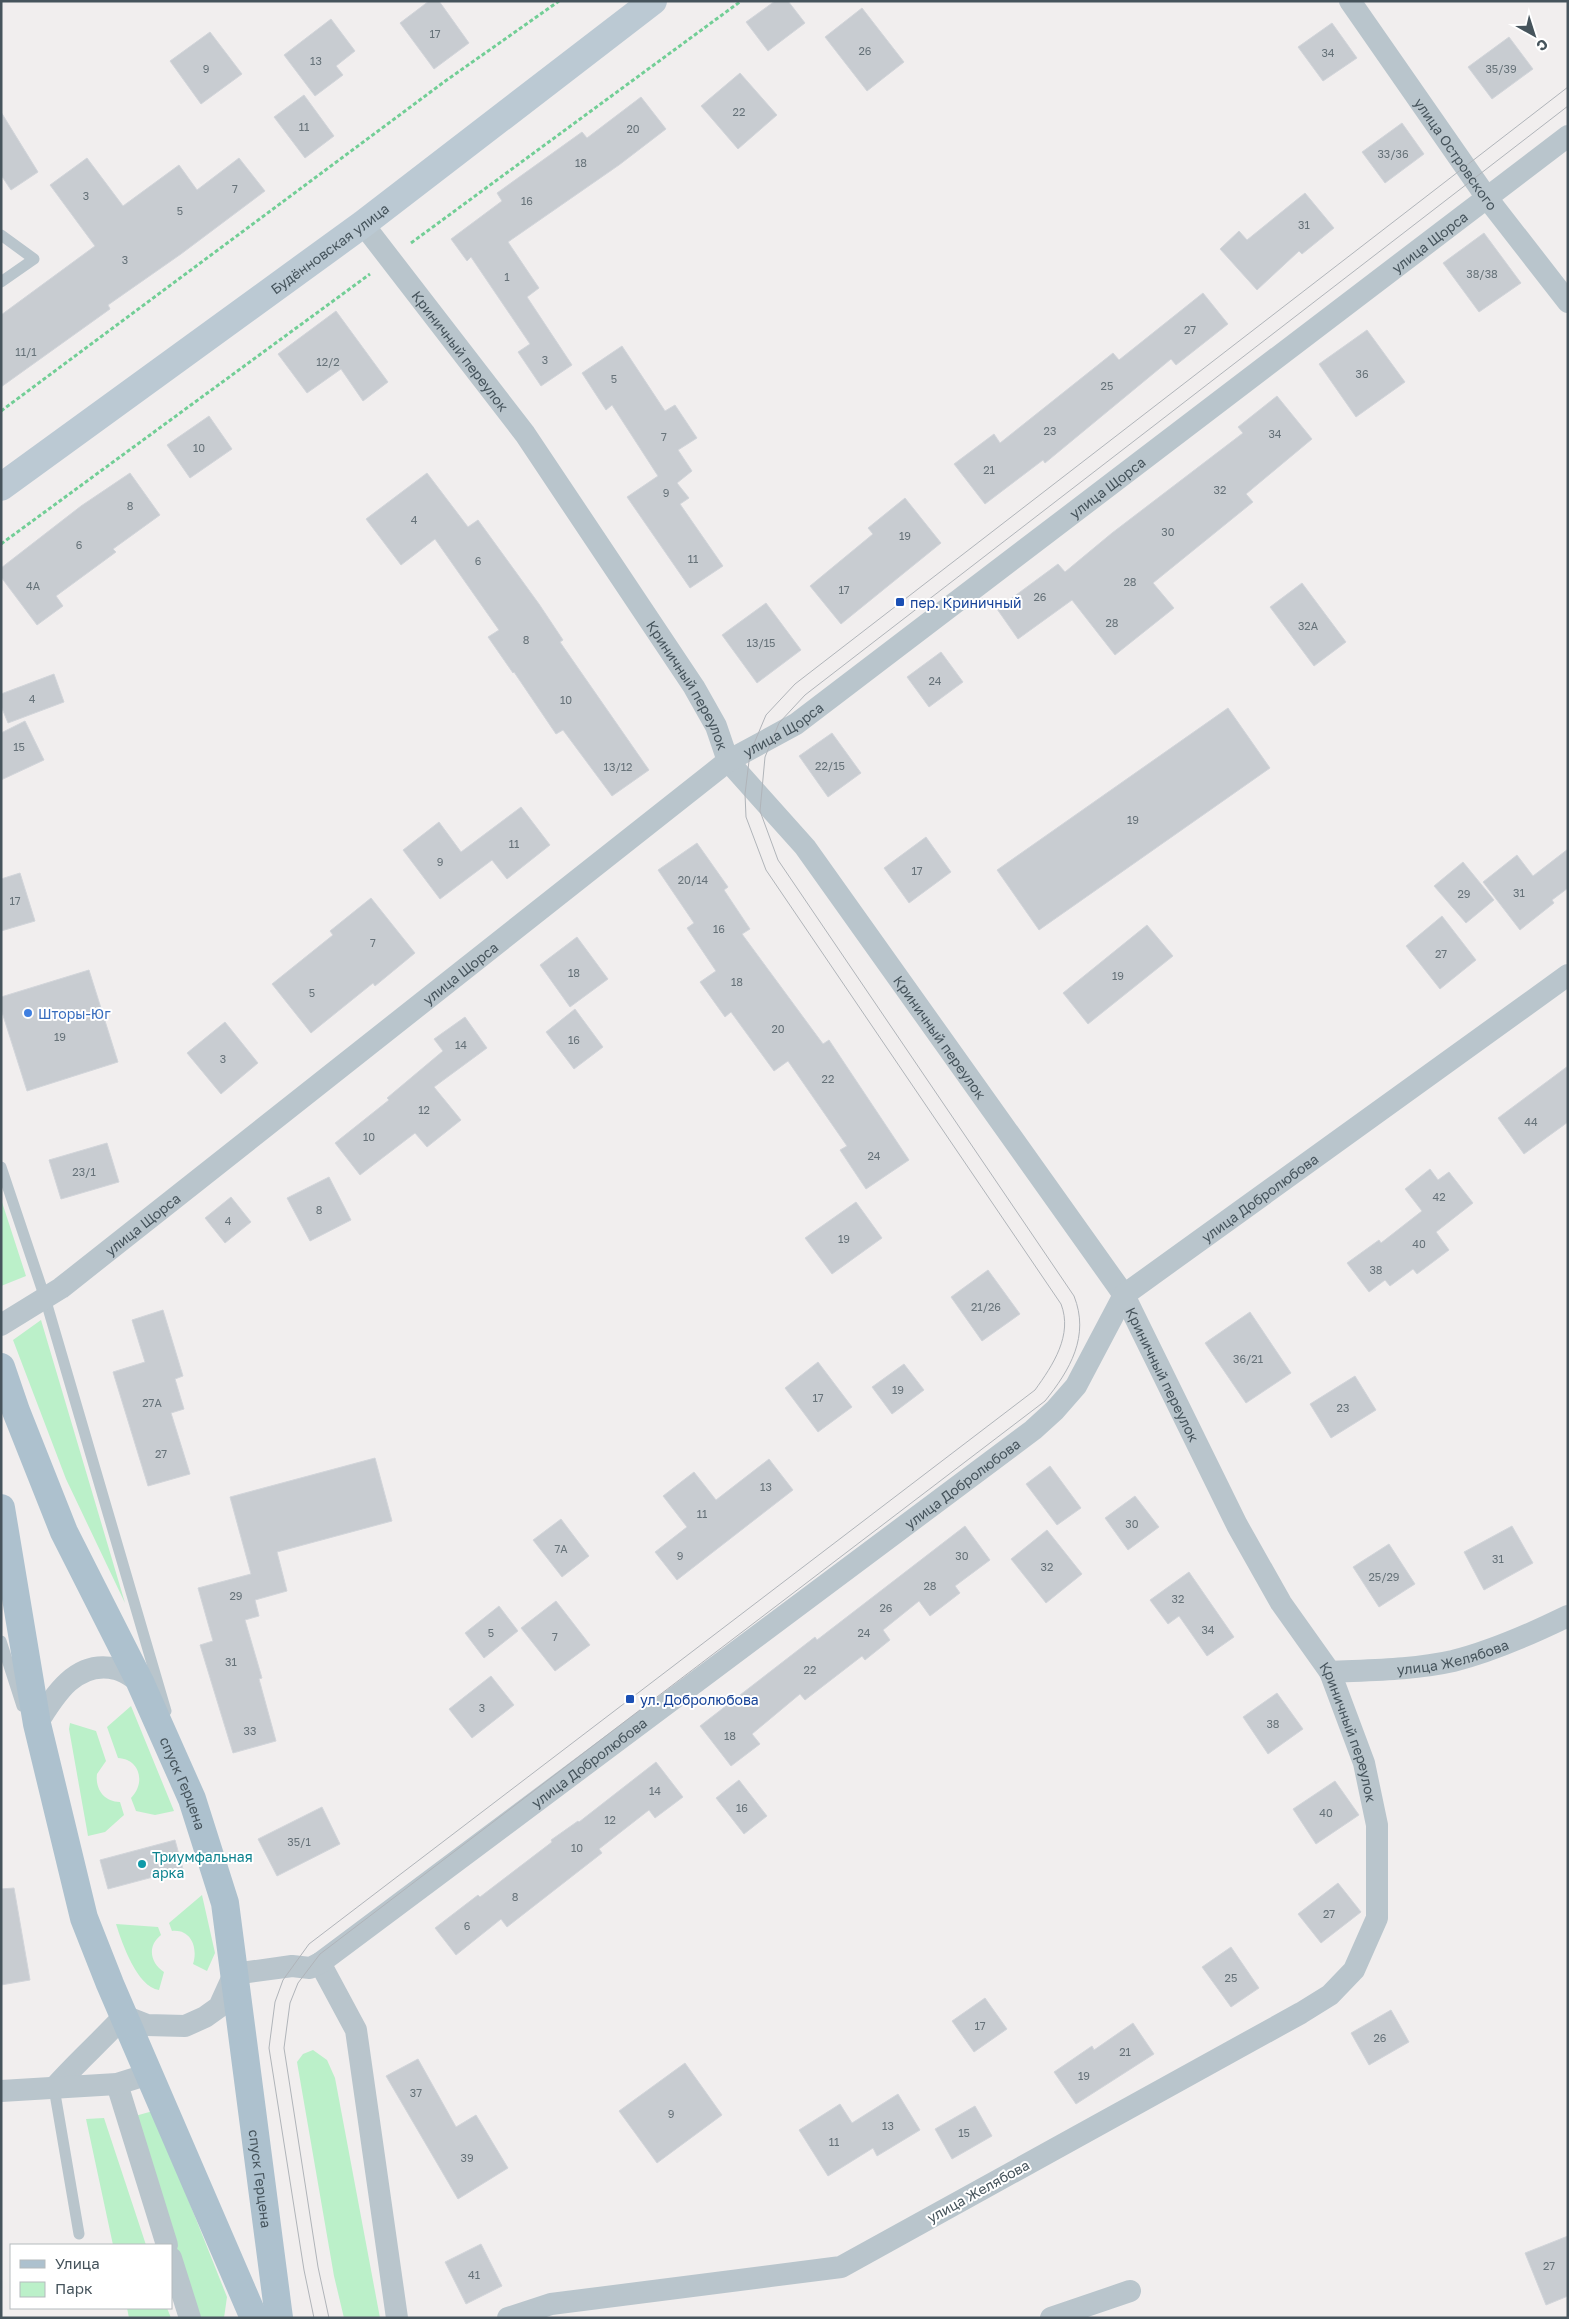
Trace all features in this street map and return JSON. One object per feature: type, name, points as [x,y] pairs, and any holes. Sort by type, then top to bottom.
[{"type":"main road","name":"спуск Герцена","points":[[1,1367],[16,1411],[64,1532],[140,1682],[192,1799],[225,1903],[279,2318]]},
{"type":"main road","points":[[1,1508],[37,1724],[84,1918],[124,2016],[254,2318]]},
{"type":"street","name":"Будённовская улица","points":[[1,487],[363,224],[653,1]]},
{"type":"street","name":"улица Островского","points":[[1350,1],[1487,198],[1568,302]]},
{"type":"street","name":"улица Щорса","points":[[1,1324],[45,1298],[69,1281],[728,761],[796,724],[1568,136]]},
{"type":"street","name":"Криничный переулок","points":[[363,224],[525,434],[694,687],[716,726],[728,761],[805,847],[1124,1295],[1237,1524],[1281,1603],[1330,1672],[1364,1763],[1378,1825],[1377,1918]]},
{"type":"street","name":"улица Добролюбова","points":[[320,1963],[1033,1430],[1055,1410],[1076,1386],[1124,1295],[1568,974]]},
{"type":"street","name":"улица Желябова","points":[[1330,1672],[1402,1668],[1452,1661],[1517,1640],[1568,1616]]},
{"type":"street","points":[[37,1724],[61,1687],[83,1672],[92,1669],[115,1669],[140,1682]]},
{"type":"street","name":"улица Желябова","points":[[508,2318],[551,2304],[840,2267],[1330,1995],[1354,1970],[1377,1918]]},
{"type":"street","points":[[54,2088],[78,2061],[124,2016],[147,2026],[185,2026],[205,2018],[218,2007],[234,1974],[292,1966],[310,1968],[320,1963],[356,2030],[397,2318]]},
{"type":"street","points":[[1,2091],[117,2084],[149,2074]]},
{"type":"street","points":[[117,2084],[167,2244]]},
{"type":"street","points":[[172,2261],[190,2318]]},
{"type":"street","points":[[1050,2318],[1130,2291]]},
{"type":"lane","points":[[1,236],[34,259],[1,282]]},
{"type":"lane","points":[[1,1166],[45,1298],[192,1799]]},
{"type":"lane","points":[[1,1641],[61,1824]]},
{"type":"lane","points":[[54,2088],[79,2234]]},
{"type":"path","points":[[1,411],[436,88],[558,1]]},
{"type":"green space","points":[[1,1199],[26,1276],[1,1286]]},
{"type":"green space","points":[[41,1320],[125,1603],[66,1479],[13,1340]]},
{"type":"green space","points":[[131,1706],[174,1811],[155,1815],[136,1811],[131,1798],[138,1786],[139,1779],[136,1767],[125,1759],[118,1758],[107,1727]]},
{"type":"green space","points":[[70,1723],[96,1731],[106,1761],[97,1774],[99,1789],[109,1800],[120,1802],[124,1815],[105,1832],[88,1836],[69,1729]]},
{"type":"green space","points":[[202,1895],[215,1953],[207,1971],[193,1964],[195,1952],[189,1937],[179,1931],[172,1931],[169,1923]]},
{"type":"green space","points":[[116,1924],[158,1927],[161,1935],[154,1944],[152,1954],[156,1964],[164,1972],[159,1990],[151,1987],[137,1973],[126,1952]]},
{"type":"green space","points":[[313,2050],[327,2060],[335,2078],[380,2318],[344,2318],[334,2276],[297,2062],[303,2054]]},
{"type":"green space","points":[[153,2111],[227,2297],[224,2318],[197,2318],[135,2116]]},
{"type":"green space","points":[[104,2118],[146,2244],[113,2244],[86,2119]]},
{"type":"green space","points":[[127,2309],[167,2309],[171,2318],[129,2318]]},
{"type":"building","points":[[429,1],[439,1],[469,43],[434,69],[400,23]]},
{"type":"building","points":[[775,1],[788,1],[805,23],[768,51],[746,22]]},
{"type":"building","points":[[862,8],[904,62],[867,91],[825,37]]},
{"type":"building","points":[[331,19],[355,51],[336,66],[343,75],[315,96],[284,55]]},
{"type":"building","points":[[1332,23],[1357,58],[1323,81],[1298,47]]},
{"type":"building","points":[[210,32],[242,74],[201,104],[170,61]]},
{"type":"building","points":[[1509,37],[1533,69],[1492,99],[1468,67]]},
{"type":"building","points":[[740,73],[777,115],[738,149],[701,106]]},
{"type":"building","points":[[304,95],[334,136],[305,158],[274,117]]},
{"type":"building","points":[[641,97],[666,129],[619,165],[508,242],[539,288],[527,297],[572,365],[541,386],[518,352],[530,344],[471,257],[467,261],[451,239],[502,201],[497,193],[582,132],[587,138]]},
{"type":"building","points":[[1,112],[38,172],[11,190],[1,175]]},
{"type":"building","points":[[1402,123],[1424,154],[1385,183],[1362,152]]},
{"type":"building","points":[[87,158],[123,206],[179,165],[197,190],[239,158],[265,191],[181,254],[108,305],[110,309],[1,387],[1,315],[95,246],[50,185]]},
{"type":"building","points":[[1305,193],[1334,228],[1302,254],[1299,251],[1257,290],[1220,249],[1239,231],[1247,240]]},
{"type":"building","points":[[1484,233],[1521,283],[1479,312],[1443,263]]},
{"type":"building","points":[[1203,293],[1228,324],[1176,365],[1171,359],[1045,463],[1043,460],[985,504],[954,464],[994,434],[1000,443],[1113,353],[1119,360]]},
{"type":"building","points":[[336,311],[388,382],[363,401],[341,369],[307,393],[278,354]]},
{"type":"building","points":[[1367,330],[1405,382],[1356,417],[1319,364]]},
{"type":"building","points":[[622,346],[665,411],[675,405],[697,438],[678,450],[692,471],[677,483],[689,498],[680,504],[723,566],[690,588],[627,497],[658,476],[612,405],[606,410],[582,373]]},
{"type":"building","points":[[1277,396],[1312,439],[1246,494],[1253,502],[1153,583],[1174,608],[1115,655],[1072,600],[1018,639],[997,609],[1058,564],[1065,572],[1112,533],[1243,433],[1238,427]]},
{"type":"building","points":[[209,416],[232,449],[190,478],[167,445]]},
{"type":"building","points":[[130,473],[160,515],[113,549],[116,552],[56,596],[63,606],[37,625],[1,577],[1,568],[81,506]]},
{"type":"building","points":[[427,473],[468,527],[478,520],[539,604],[563,640],[560,642],[649,770],[612,796],[563,730],[556,734],[488,637],[499,630],[435,539],[401,565],[366,519]]},
{"type":"building","points":[[905,498],[941,543],[841,624],[810,586],[873,534],[868,528]]},
{"type":"building","points":[[1302,583],[1346,642],[1314,666],[1270,607]]},
{"type":"building","points":[[766,603],[801,650],[757,683],[722,635]]},
{"type":"building","points":[[941,652],[963,682],[929,707],[907,677]]},
{"type":"building","points":[[54,674],[64,702],[8,723],[1,706],[1,694]]},
{"type":"building","points":[[1228,708],[1270,768],[1039,930],[997,870]]},
{"type":"building","points":[[25,721],[44,760],[1,780],[1,733]]},
{"type":"building","points":[[832,733],[861,773],[828,797],[799,756]]},
{"type":"building","points":[[521,807],[550,845],[507,879],[492,860],[440,899],[403,850],[439,822],[461,852]]},
{"type":"building","points":[[926,837],[951,872],[909,903],[884,868]]},
{"type":"building","points":[[697,843],[728,887],[724,890],[750,929],[742,934],[823,1044],[829,1040],[909,1160],[866,1189],[840,1150],[847,1146],[788,1061],[774,1071],[731,1012],[725,1017],[700,982],[716,971],[687,928],[694,923],[658,870]]},
{"type":"building","points":[[1568,849],[1568,888],[1552,900],[1554,903],[1520,930],[1483,882],[1517,855],[1533,876]]},
{"type":"building","points":[[1463,862],[1494,900],[1466,923],[1434,886]]},
{"type":"building","points":[[20,873],[35,921],[1,931],[1,879]]},
{"type":"building","points":[[371,898],[415,953],[375,986],[373,983],[311,1033],[272,984],[333,935],[330,931]]},
{"type":"building","points":[[1442,916],[1476,960],[1440,989],[1406,946]]},
{"type":"building","points":[[1147,925],[1173,956],[1088,1024],[1063,993]]},
{"type":"building","points":[[577,937],[608,979],[570,1007],[540,965]]},
{"type":"building","points":[[89,970],[118,1062],[27,1091],[1,1009],[1,997]]},
{"type":"building","points":[[575,1009],[603,1047],[574,1069],[546,1032]]},
{"type":"building","points":[[465,1017],[487,1048],[434,1087],[461,1120],[427,1147],[415,1133],[360,1175],[335,1143],[389,1100],[387,1098],[443,1051],[434,1039]]},
{"type":"building","points":[[225,1022],[258,1063],[221,1094],[187,1053]]},
{"type":"building","points":[[1568,1066],[1568,1122],[1524,1154],[1498,1118]]},
{"type":"building","points":[[107,1143],[119,1182],[61,1199],[49,1160]]},
{"type":"building","points":[[1430,1169],[1438,1180],[1449,1172],[1473,1203],[1436,1232],[1449,1250],[1417,1274],[1413,1269],[1390,1286],[1385,1280],[1369,1292],[1347,1263],[1379,1240],[1381,1243],[1422,1211],[1405,1189]]},
{"type":"building","points":[[329,1177],[351,1220],[310,1241],[287,1198]]},
{"type":"building","points":[[231,1197],[251,1222],[225,1243],[205,1218]]},
{"type":"building","points":[[856,1202],[882,1238],[832,1274],[805,1238]]},
{"type":"building","points":[[988,1270],[1020,1314],[982,1341],[951,1297]]},
{"type":"building","points":[[163,1310],[183,1376],[175,1379],[184,1409],[171,1413],[190,1474],[148,1486],[113,1372],[145,1362],[132,1320]]},
{"type":"building","points":[[1250,1312],[1291,1373],[1246,1403],[1205,1343]]},
{"type":"building","points":[[818,1362],[852,1407],[818,1432],[785,1388]]},
{"type":"building","points":[[904,1364],[924,1390],[892,1414],[872,1387]]},
{"type":"building","points":[[1355,1376],[1376,1410],[1331,1438],[1310,1404]]},
{"type":"building","points":[[375,1458],[392,1521],[277,1552],[287,1591],[255,1600],[259,1616],[245,1620],[262,1678],[259,1679],[276,1741],[233,1753],[200,1645],[213,1641],[198,1588],[251,1574],[230,1497]]},
{"type":"building","points":[[769,1459],[793,1490],[677,1580],[655,1552],[687,1527],[663,1496],[694,1472],[716,1500]]},
{"type":"building","points":[[1050,1466],[1081,1508],[1057,1525],[1026,1484]]},
{"type":"building","points":[[1135,1496],[1159,1527],[1128,1550],[1105,1518]]},
{"type":"building","points":[[561,1519],[589,1556],[562,1577],[533,1540]]},
{"type":"building","points":[[965,1526],[990,1560],[955,1586],[960,1593],[930,1616],[919,1601],[883,1630],[890,1640],[865,1660],[862,1656],[805,1700],[800,1694],[752,1734],[760,1744],[731,1766],[700,1726],[815,1637],[817,1640]]},
{"type":"building","points":[[1512,1526],[1533,1563],[1484,1590],[1464,1552]]},
{"type":"building","points":[[1047,1530],[1082,1574],[1046,1603],[1011,1559]]},
{"type":"building","points":[[1389,1544],[1415,1584],[1379,1607],[1353,1567]]},
{"type":"building","points":[[1189,1572],[1234,1637],[1207,1656],[1179,1616],[1168,1624],[1150,1600]]},
{"type":"building","points":[[556,1601],[590,1645],[555,1671],[521,1628]]},
{"type":"building","points":[[499,1606],[518,1631],[484,1658],[465,1633]]},
{"type":"building","points":[[491,1676],[514,1705],[472,1738],[449,1709]]},
{"type":"building","points":[[1277,1693],[1303,1729],[1268,1754],[1243,1717]]},
{"type":"building","points":[[656,1762],[683,1797],[655,1818],[649,1810],[599,1849],[602,1853],[507,1927],[501,1919],[456,1955],[435,1928],[478,1895],[480,1897],[552,1842],[551,1840],[579,1822]]},
{"type":"building","points":[[739,1780],[767,1816],[744,1834],[716,1798]]},
{"type":"building","points":[[1335,1781],[1359,1815],[1316,1844],[1293,1809]]},
{"type":"building","points":[[322,1807],[340,1844],[277,1876],[258,1839]]},
{"type":"building","name":"Триумфальная арка","points":[[175,1840],[183,1869],[108,1889],[100,1860]]},
{"type":"building","points":[[1338,1883],[1361,1912],[1321,1943],[1298,1914]]},
{"type":"building","points":[[14,1888],[30,1980],[1,1985],[1,1889]]},
{"type":"building","points":[[1231,1947],[1259,1988],[1231,2007],[1202,1967]]},
{"type":"building","points":[[985,1998],[1007,2029],[974,2052],[952,2021]]},
{"type":"building","points":[[1391,2010],[1409,2042],[1369,2065],[1351,2033]]},
{"type":"building","points":[[1133,2023],[1154,2054],[1076,2104],[1054,2072],[1092,2046],[1094,2050]]},
{"type":"building","points":[[418,2059],[456,2127],[476,2115],[508,2168],[458,2199],[386,2076]]},
{"type":"building","points":[[685,2063],[722,2115],[657,2163],[619,2111]]},
{"type":"building","points":[[898,2094],[920,2130],[877,2156],[873,2148],[828,2176],[799,2130],[840,2104],[852,2123]]},
{"type":"building","points":[[975,2106],[992,2136],[952,2159],[935,2129]]},
{"type":"building","points":[[1568,2236],[1568,2296],[1546,2305],[1525,2253]]},
{"type":"building","points":[[481,2244],[502,2286],[466,2304],[445,2262]]},
{"type":"tram line","points":[[314,2318],[304,2270],[269,2048],[275,2002],[283,1980],[309,1944],[1035,1390],[1054,1360],[1063,1338],[1065,1327],[1061,1304],[766,870],[746,817],[745,794],[750,753],[766,715],[795,684],[1568,87]]},
{"type":"tram line","points":[[329,2318],[318,2267],[284,2048],[290,2003],[298,1983],[320,1954],[1045,1401],[1062,1377],[1075,1352],[1080,1325],[1074,1296],[778,860],[760,811],[765,757],[779,723],[805,695],[1568,106]]},
{"type":"place","name":"пер. Криничный","points":[[900,602]]},
{"type":"place","name":"Шторы-Юг","points":[[28,1013]]},
{"type":"place","name":"ул. Добролюбова","points":[[630,1699]]},
{"type":"place","name":"Триумфальная арка","points":[[142,1864]]}]
